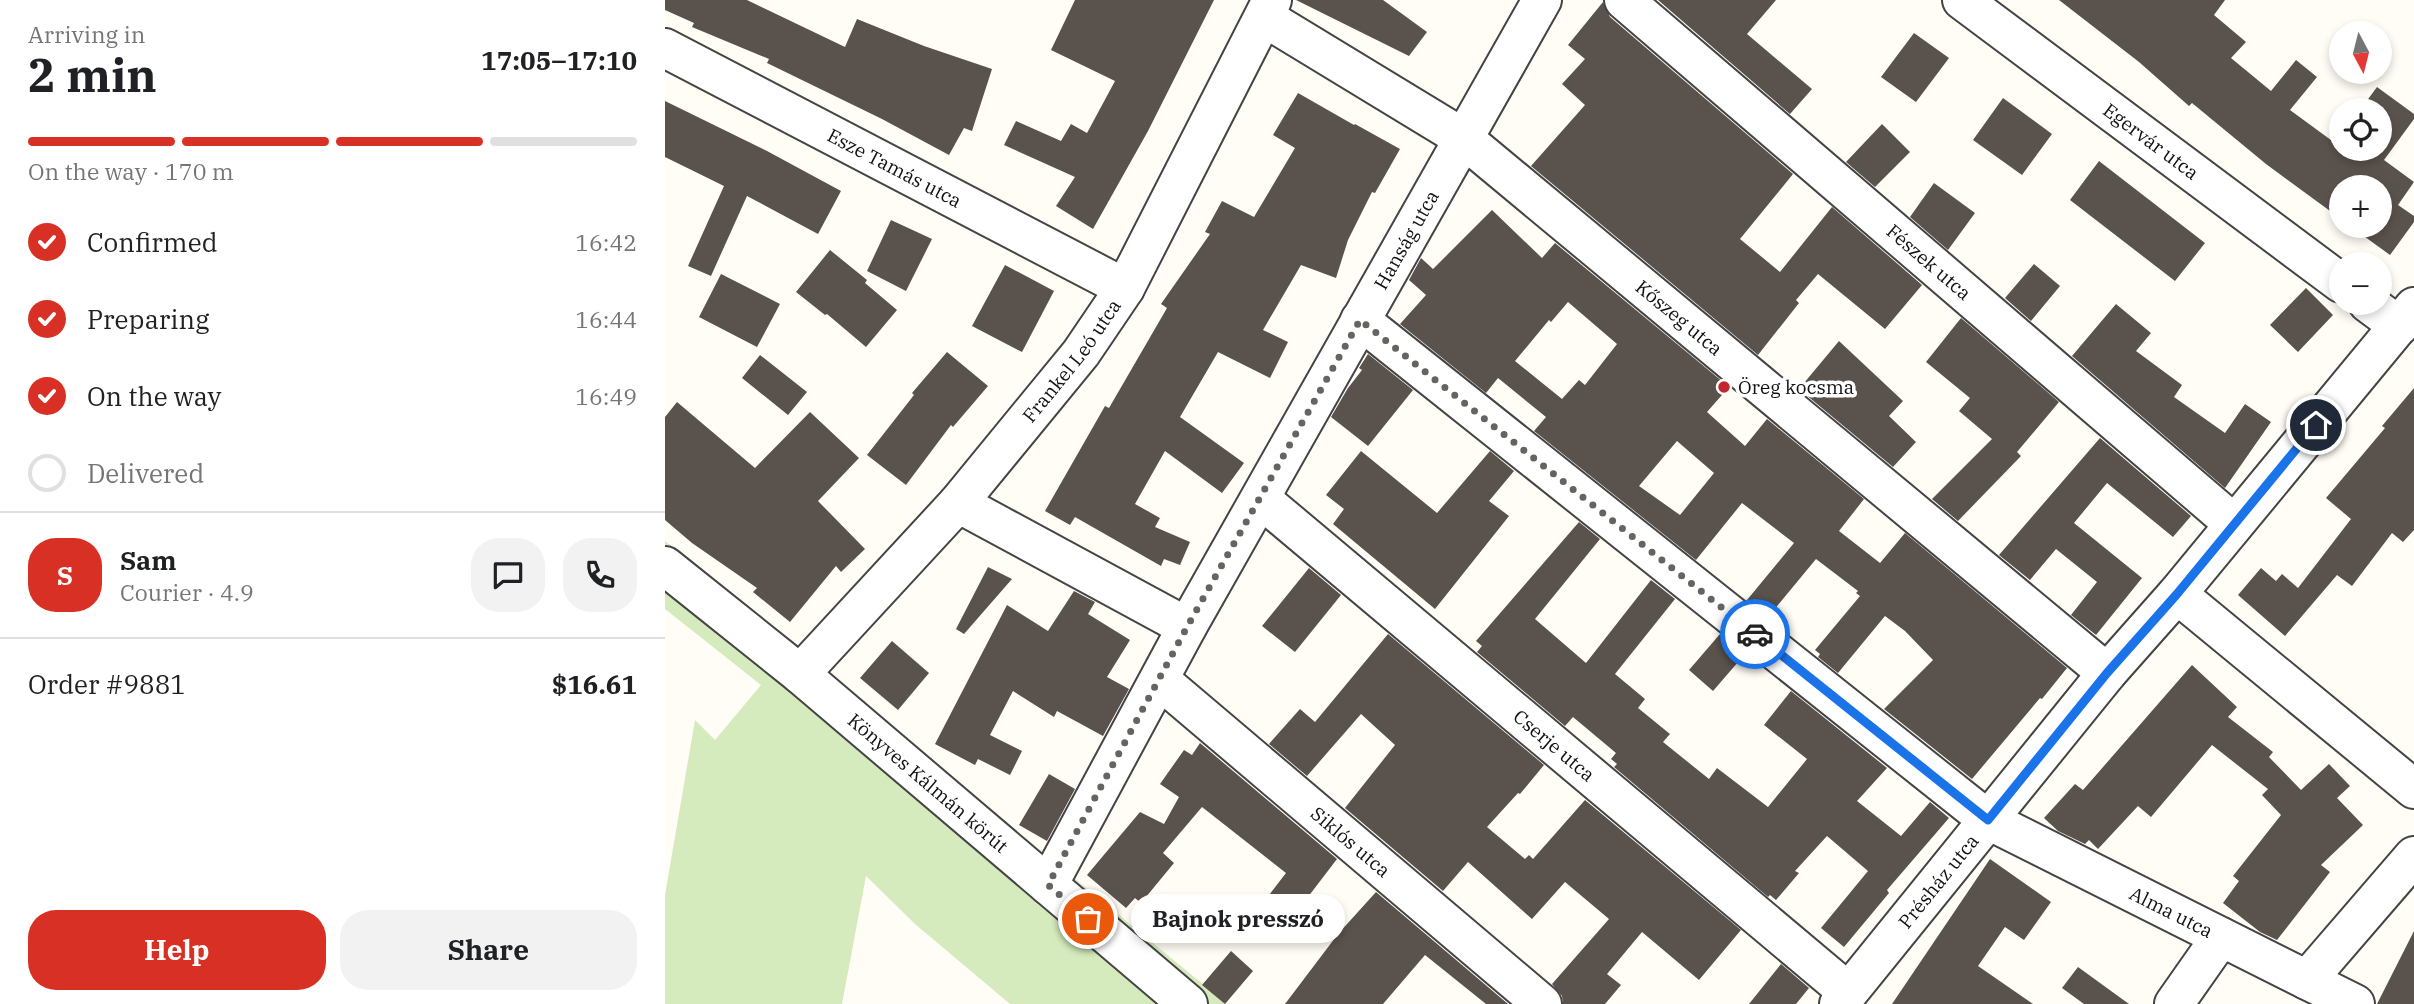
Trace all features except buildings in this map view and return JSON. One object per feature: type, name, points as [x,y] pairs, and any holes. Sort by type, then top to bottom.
[{"type":"street","name":"Hanság utca","points":[[1048,885],[1187,627],[1542,0]]},
{"type":"street","name":"Fészek utca","points":[[1625,0],[2234,524]]},
{"type":"street","name":"Egervár utca","points":[[1962,0],[2329,274]]},
{"type":"street","name":"Kőszeg utca","points":[[1268,9],[1463,138],[2107,673]]},
{"type":"street","name":"Frankel Leó utca","points":[[800,674],[958,503],[1081,353],[1125,288],[1268,9]]},
{"type":"street","name":"Esze Tamás utca","points":[[665,48],[1125,288]]},
{"type":"street","name":"Présház utca","points":[[1844,998],[2107,673],[2177,594],[2406,316]]},
{"type":"street","name":"Alma utca","points":[[1360,320],[1988,820],[2355,1004]]},
{"type":"street","name":"Cserje utca","points":[[1261,499],[1844,998]]},
{"type":"street","points":[[958,503],[1187,627]]},
{"type":"street","name":"Könyves Kálmán körút","points":[[665,566],[800,674],[1188,1004]]},
{"type":"street","points":[[2177,594],[2414,789]]},
{"type":"street","name":"Siklós utca","points":[[1160,680],[1542,1004]]},
{"type":"street","points":[[2307,980],[2414,856]]},
{"type":"street","points":[[2174,1004],[2221,937]]},
{"type":"green space","points":[[665,541],[1227,1004],[1010,1004],[915,924],[866,876],[842,1004],[665,1004],[665,895],[695,720],[715,740],[761,685],[665,609]]},
{"type":"way so far","points":[[1088,919],[1048,885],[1187,627],[1360,320],[1755,634]]},
{"type":"place","name":"Öreg kocsma","points":[[1724,387]]},
{"type":"place","name":"Bajnok presszó","points":[[1088,919]]},
{"type":"route","points":[[1755,634],[1988,820],[2107,673],[2177,594],[2316,425]]}]
